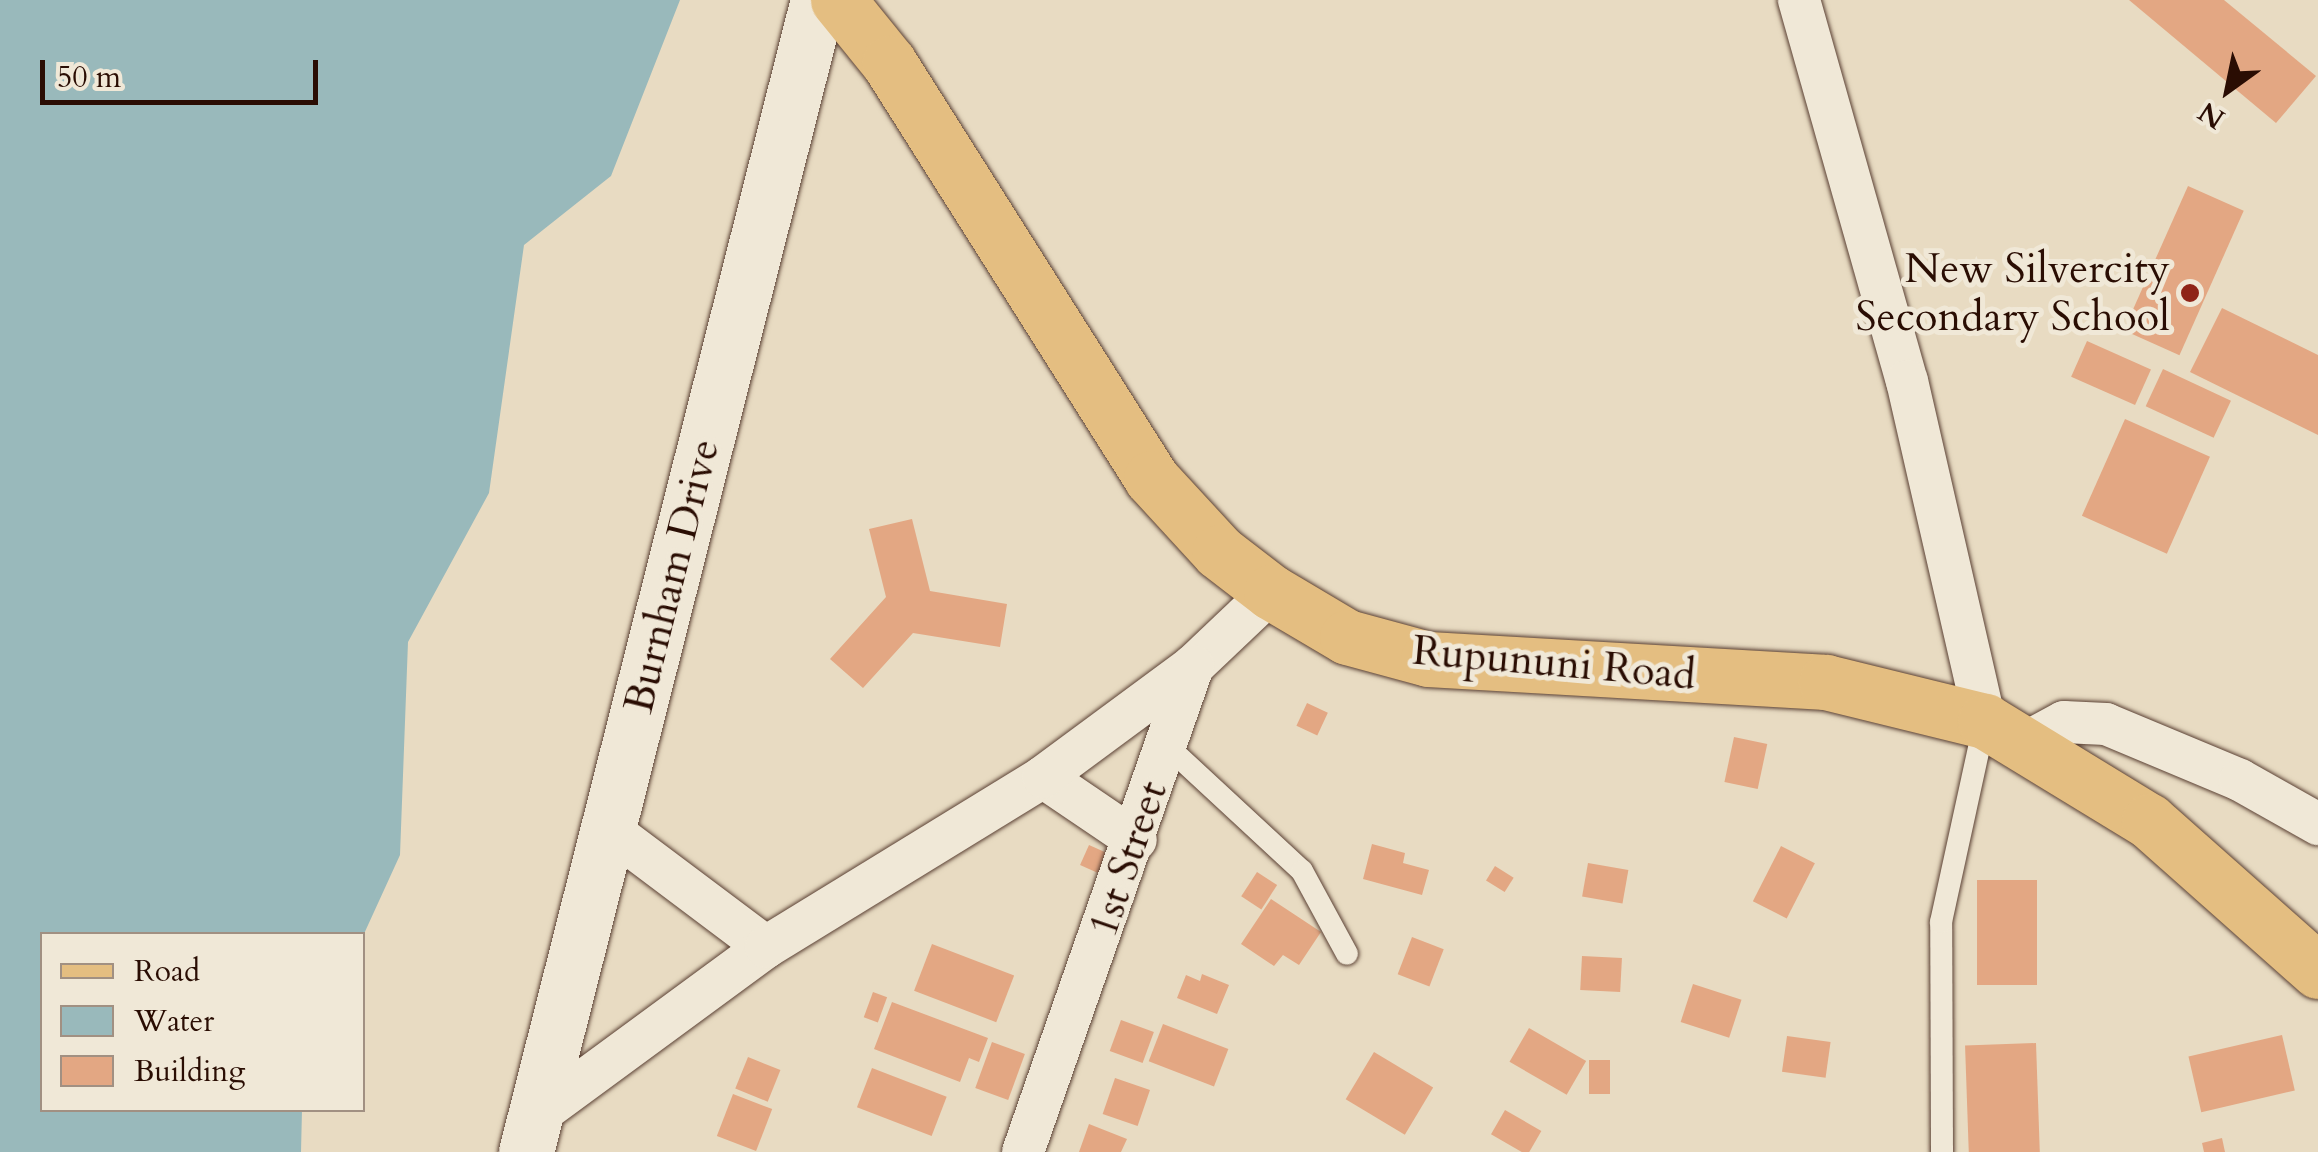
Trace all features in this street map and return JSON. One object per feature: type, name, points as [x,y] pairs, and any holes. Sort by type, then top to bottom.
[{"type":"main road","name":"Rupununi Road","points":[[838,0],[889,64],[1151,478],[1219,552],[1270,592],[1347,637],[1428,659],[1826,682],[2006,732],[2149,821],[2318,971]]},
{"type":"street","name":"Burnham Drive","points":[[531,1134],[818,0]]},
{"type":"street","points":[[1799,0],[2006,732],[2064,722],[2106,724],[2240,780],[2318,824]]},
{"type":"street","name":"1st Street","points":[[1023,1152],[1136,840],[1192,666],[1270,592]]},
{"type":"street","points":[[531,1134],[766,947],[1043,777],[1192,666]]},
{"type":"street","points":[[1043,777],[1136,840]]},
{"type":"street","points":[[610,830],[766,947]]},
{"type":"lane","points":[[1942,1152],[1941,922],[2006,732]]},
{"type":"lane","points":[[1166,746],[1302,871],[1347,954]]},
{"type":"water","points":[[0,0],[680,0],[611,176],[524,245],[489,493],[408,642],[400,855],[365,932],[40,932],[40,1112],[302,1112],[301,1152],[0,1152]]},
{"type":"building","points":[[2129,0],[2224,0],[2316,76],[2276,123]]},
{"type":"building","points":[[2188,186],[2244,211],[2179,355],[2124,330]]},
{"type":"building","points":[[2222,308],[2318,355],[2318,435],[2190,372]]},
{"type":"building","points":[[2087,341],[2151,369],[2135,405],[2071,377]]},
{"type":"building","points":[[2163,369],[2231,401],[2214,438],[2146,406]]},
{"type":"building","points":[[2125,419],[2210,457],[2167,554],[2082,516]]},
{"type":"building","points":[[912,519],[930,591],[1007,604],[1000,647],[913,633],[863,688],[830,659],[886,597],[869,529]]},
{"type":"building","points":[[1307,703],[1328,713],[1317,735],[1296,726]]},
{"type":"building","points":[[1734,737],[1767,744],[1758,789],[1724,782]]},
{"type":"building","points":[[1372,844],[1405,853],[1403,863],[1429,870],[1422,895],[1363,879]]},
{"type":"building","points":[[1089,845],[1114,856],[1105,876],[1080,865]]},
{"type":"building","points":[[1781,846],[1815,863],[1787,918],[1753,901]]},
{"type":"building","points":[[1588,863],[1628,870],[1622,904],[1582,896]]},
{"type":"building","points":[[1495,866],[1514,878],[1505,892],[1486,880]]},
{"type":"building","points":[[1257,872],[1277,885],[1261,909],[1241,896]]},
{"type":"building","points":[[1977,880],[2037,880],[2037,985],[1977,985]]},
{"type":"building","points":[[1271,899],[1321,932],[1299,965],[1283,955],[1274,966],[1241,944]]},
{"type":"building","points":[[1412,937],[1444,949],[1429,987],[1398,974]]},
{"type":"building","points":[[932,944],[1014,976],[996,1022],[914,991]]},
{"type":"building","points":[[1582,956],[1622,958],[1620,992],[1580,990]]},
{"type":"building","points":[[1202,974],[1229,985],[1217,1014],[1177,998],[1186,975],[1200,981]]},
{"type":"building","points":[[1693,984],[1742,1000],[1729,1038],[1681,1022]]},
{"type":"building","points":[[873,992],[887,997],[878,1023],[864,1017]]},
{"type":"building","points":[[892,1002],[988,1038],[979,1062],[969,1058],[960,1082],[874,1049]]},
{"type":"building","points":[[1121,1020],[1154,1032],[1143,1063],[1110,1051]]},
{"type":"building","points":[[1163,1024],[1228,1049],[1214,1086],[1149,1061]]},
{"type":"building","points":[[1529,1028],[1586,1061],[1567,1095],[1510,1062]]},
{"type":"building","points":[[2282,1035],[2295,1091],[2201,1112],[2188,1057]]},
{"type":"building","points":[[1787,1036],[1831,1042],[1826,1078],[1782,1072]]},
{"type":"building","points":[[992,1042],[1025,1054],[1008,1100],[975,1088]]},
{"type":"building","points":[[2036,1043],[2040,1152],[1969,1152],[1965,1045]]},
{"type":"building","points":[[1374,1052],[1433,1088],[1405,1135],[1346,1099]]},
{"type":"building","points":[[748,1057],[780,1070],[768,1102],[735,1089]]},
{"type":"building","points":[[1589,1060],[1610,1060],[1610,1094],[1589,1094]]},
{"type":"building","points":[[872,1068],[947,1097],[932,1136],[857,1107]]},
{"type":"building","points":[[1115,1078],[1150,1090],[1138,1126],[1103,1114]]},
{"type":"building","points":[[733,1094],[772,1109],[756,1151],[717,1136]]},
{"type":"building","points":[[1505,1110],[1541,1131],[1529,1152],[1522,1152],[1491,1134]]},
{"type":"building","points":[[1089,1124],[1127,1139],[1121,1152],[1079,1152]]},
{"type":"building","points":[[2222,1138],[2225,1152],[2204,1152],[2202,1143]]},
{"type":"place","name":"New Silvercity Secondary School","points":[[2190,293]]}]
